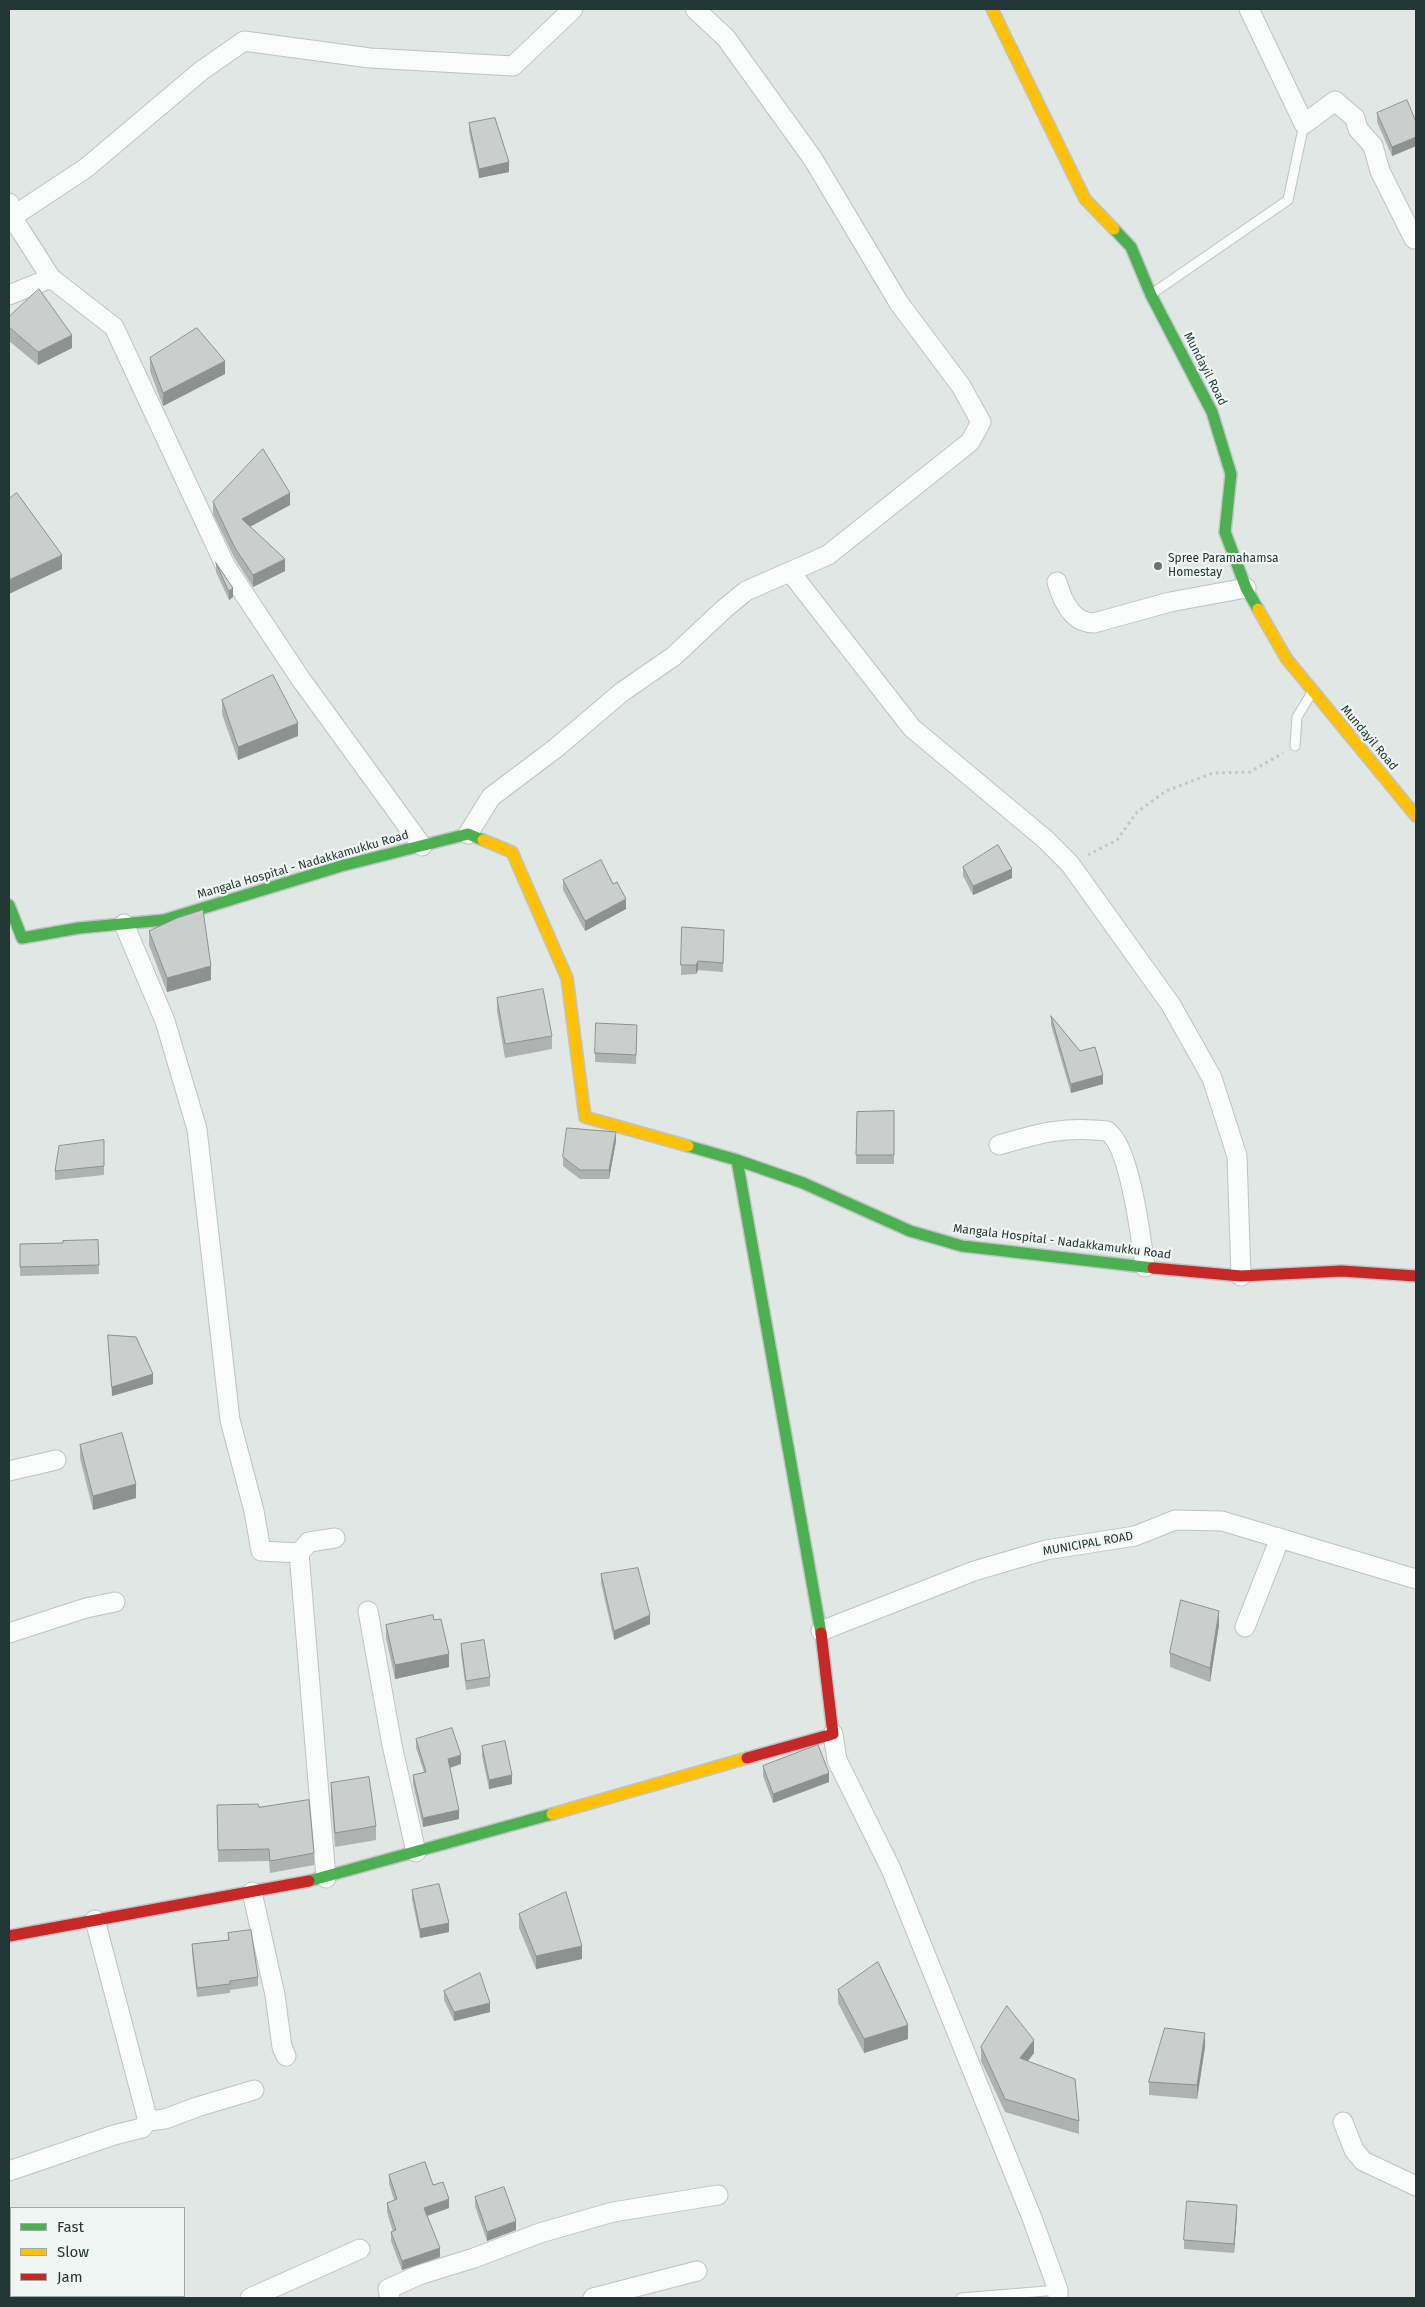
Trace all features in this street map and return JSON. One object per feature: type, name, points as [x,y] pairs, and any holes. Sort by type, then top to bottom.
[{"type":"main road","name":"Mundayil Road","points":[[992,9],[1085,199],[1131,247],[1151,295],[1212,412],[1230,474],[1225,532],[1246,588],[1286,658],[1312,692],[1416,816]]},
{"type":"main road","name":"Mangala Hospital - Nadakkamukku Road","points":[[9,905],[22,938],[79,928],[164,920],[341,866],[468,834],[512,852],[568,978],[585,1117],[737,1160],[803,1183],[934,1240],[991,1250],[1145,1268],[1241,1276],[1342,1271],[1416,1276]]},
{"type":"main road","points":[[9,1936],[326,1878],[833,1734],[821,1631],[737,1160]]},
{"type":"street","points":[[422,846],[300,678],[225,565],[114,326],[51,278],[10,210],[86,168],[201,71],[244,41],[370,58],[513,66],[573,9]]},
{"type":"street","points":[[468,834],[491,797],[556,748],[622,692],[674,656],[746,591],[828,555],[852,538],[970,442],[981,422],[961,386],[899,303],[813,159],[726,38],[695,9]]},
{"type":"street","points":[[1249,9],[1304,124],[1335,101],[1356,118],[1358,129],[1373,146],[1380,171],[1414,239],[1416,238]]},
{"type":"street","points":[[9,295],[51,278]]},
{"type":"street","points":[[791,572],[912,728],[1045,839],[1070,864],[1171,1005],[1212,1078],[1237,1156],[1241,1276]]},
{"type":"street","points":[[1057,582],[1068,608],[1087,623],[1094,623],[1170,602],[1246,588]]},
{"type":"street","points":[[124,924],[165,1021],[196,1129],[230,1420],[254,1512],[260,1551],[299,1553]]},
{"type":"street","points":[[999,1145],[1037,1133],[1064,1128],[1098,1130],[1113,1134],[1137,1208],[1145,1268]]},
{"type":"street","points":[[9,1471],[56,1460]]},
{"type":"street","name":"MUNICIPAL ROAD","points":[[821,1631],[974,1571],[1046,1550],[1135,1536],[1175,1520],[1222,1521],[1416,1579]]},
{"type":"street","points":[[326,1878],[299,1553],[309,1542],[335,1538]]},
{"type":"street","points":[[1245,1627],[1280,1538]]},
{"type":"street","points":[[9,1633],[86,1608],[115,1602]]},
{"type":"street","points":[[368,1611],[392,1745],[416,1852]]},
{"type":"street","points":[[833,1734],[837,1760],[891,1869],[1032,2218],[1058,2294]]},
{"type":"street","points":[[252,1892],[275,1995],[282,2047],[286,2056]]},
{"type":"street","points":[[95,1920],[148,2120]]},
{"type":"street","points":[[9,2171],[114,2134],[142,2128],[148,2120],[165,2119],[254,2090]]},
{"type":"street","points":[[1343,2122],[1354,2150],[1363,2161],[1416,2186]]},
{"type":"street","points":[[390,2298],[388,2289],[419,2275],[474,2258],[540,2232],[613,2212],[718,2195]]},
{"type":"street","points":[[250,2298],[360,2249]]},
{"type":"street","points":[[592,2298],[697,2271]]},
{"type":"lane","points":[[1151,295],[1288,200],[1304,124]]},
{"type":"lane","points":[[1295,746],[1297,717],[1312,692]]},
{"type":"lane","points":[[961,2298],[1058,2294]]},
{"type":"path","points":[[1070,864],[1117,840],[1137,812],[1166,791],[1212,773],[1250,772],[1295,746]]},
{"type":"building","points":[[1407,100],[1416,122],[1416,137],[1392,147],[1377,113]]},
{"type":"building","points":[[495,118],[509,162],[479,169],[469,123]]},
{"type":"building","points":[[39,289],[72,335],[38,352],[9,327],[9,317]]},
{"type":"building","points":[[197,328],[225,361],[163,393],[150,358]]},
{"type":"building","points":[[263,449],[290,493],[242,519],[285,559],[253,575],[235,548],[213,502]]},
{"type":"building","points":[[17,493],[62,555],[9,580],[9,499]]},
{"type":"building","points":[[216,563],[233,588],[229,591]]},
{"type":"building","points":[[273,675],[298,723],[238,747],[222,700]]},
{"type":"building","points":[[998,845],[1012,869],[973,886],[963,867]]},
{"type":"building","points":[[601,860],[613,884],[617,882],[626,899],[585,921],[563,880]]},
{"type":"building","points":[[203,910],[211,966],[167,978],[149,931],[177,918]]},
{"type":"building","points":[[682,927],[724,930],[723,963],[698,961],[696,965],[681,965]]},
{"type":"building","points":[[543,989],[552,1036],[505,1044],[497,998]]},
{"type":"building","points":[[1051,1016],[1080,1051],[1095,1047],[1103,1075],[1071,1084]]},
{"type":"building","points":[[596,1023],[637,1025],[636,1055],[595,1053]]},
{"type":"building","points":[[894,1111],[894,1155],[856,1155],[857,1112]]},
{"type":"building","points":[[567,1128],[616,1132],[609,1170],[580,1170],[563,1157]]},
{"type":"building","points":[[104,1140],[104,1166],[55,1171],[59,1146]]},
{"type":"building","points":[[98,1240],[99,1265],[20,1267],[20,1244]]},
{"type":"building","points":[[108,1335],[136,1337],[153,1374],[112,1387]]},
{"type":"building","points":[[122,1433],[136,1484],[93,1496],[80,1445]]},
{"type":"building","points":[[638,1568],[650,1615],[614,1631],[601,1574]]},
{"type":"building","points":[[1181,1600],[1219,1611],[1210,1668],[1170,1653]]},
{"type":"building","points":[[433,1615],[434,1620],[441,1619],[449,1654],[395,1665],[386,1625]]},
{"type":"building","points":[[484,1640],[490,1677],[466,1681],[461,1644]]},
{"type":"building","points":[[452,1728],[461,1755],[448,1759],[459,1810],[423,1818],[413,1775],[426,1772],[416,1739]]},
{"type":"building","points":[[505,1741],[512,1775],[489,1780],[482,1746]]},
{"type":"building","points":[[818,1745],[829,1773],[773,1794],[763,1766]]},
{"type":"building","points":[[369,1777],[376,1826],[335,1833],[331,1783]]},
{"type":"building","points":[[309,1800],[314,1853],[270,1861],[269,1849],[218,1850],[217,1805],[258,1804],[259,1807]]},
{"type":"building","points":[[439,1884],[449,1923],[420,1929],[412,1890]]},
{"type":"building","points":[[566,1892],[582,1946],[536,1956],[519,1914]]},
{"type":"building","points":[[251,1930],[258,1977],[230,1981],[230,1984],[197,1988],[192,1944],[229,1940],[228,1933]]},
{"type":"building","points":[[878,1962],[908,2025],[864,2039],[838,1990]]},
{"type":"building","points":[[480,1973],[490,2003],[454,2012],[444,1991]]},
{"type":"building","points":[[1007,2006],[1034,2040],[1020,2058],[1075,2079],[1079,2121],[1005,2099],[981,2047]]},
{"type":"building","points":[[1165,2028],[1205,2033],[1197,2085],[1149,2082]]},
{"type":"building","points":[[425,2162],[433,2185],[443,2182],[449,2199],[424,2208],[440,2248],[402,2261],[391,2232],[396,2230],[387,2203],[397,2199],[389,2175]]},
{"type":"building","points":[[504,2187],[516,2221],[487,2232],[475,2197]]},
{"type":"building","points":[[1187,2201],[1237,2205],[1234,2244],[1184,2240]]},
{"type":"traffic: fast","points":[[1114,229],[1131,247],[1151,295],[1212,412],[1231,474],[1225,532],[1246,588],[1258,609]]},
{"type":"traffic: fast","points":[[9,905],[22,938],[79,928],[164,920],[341,866],[468,834],[483,840]]},
{"type":"traffic: fast","points":[[688,1146],[737,1160],[803,1183],[910,1231],[962,1246],[1153,1268]]},
{"type":"traffic: fast","points":[[737,1160],[821,1633]]},
{"type":"traffic: fast","points":[[309,1881],[552,1814]]},
{"type":"traffic: slow","points":[[992,9],[1085,199],[1114,229]]},
{"type":"traffic: slow","points":[[1258,609],[1286,658],[1416,816]]},
{"type":"traffic: slow","points":[[483,840],[512,852],[567,978],[585,1117],[688,1146]]},
{"type":"traffic: slow","points":[[552,1814],[747,1758]]},
{"type":"traffic: jam","points":[[1153,1268],[1241,1276],[1342,1271],[1416,1276]]},
{"type":"traffic: jam","points":[[747,1758],[833,1734],[821,1633]]},
{"type":"traffic: jam","points":[[9,1936],[309,1881]]},
{"type":"place","name":"Spree Paramahamsa Homestay","points":[[1158,566]]}]
